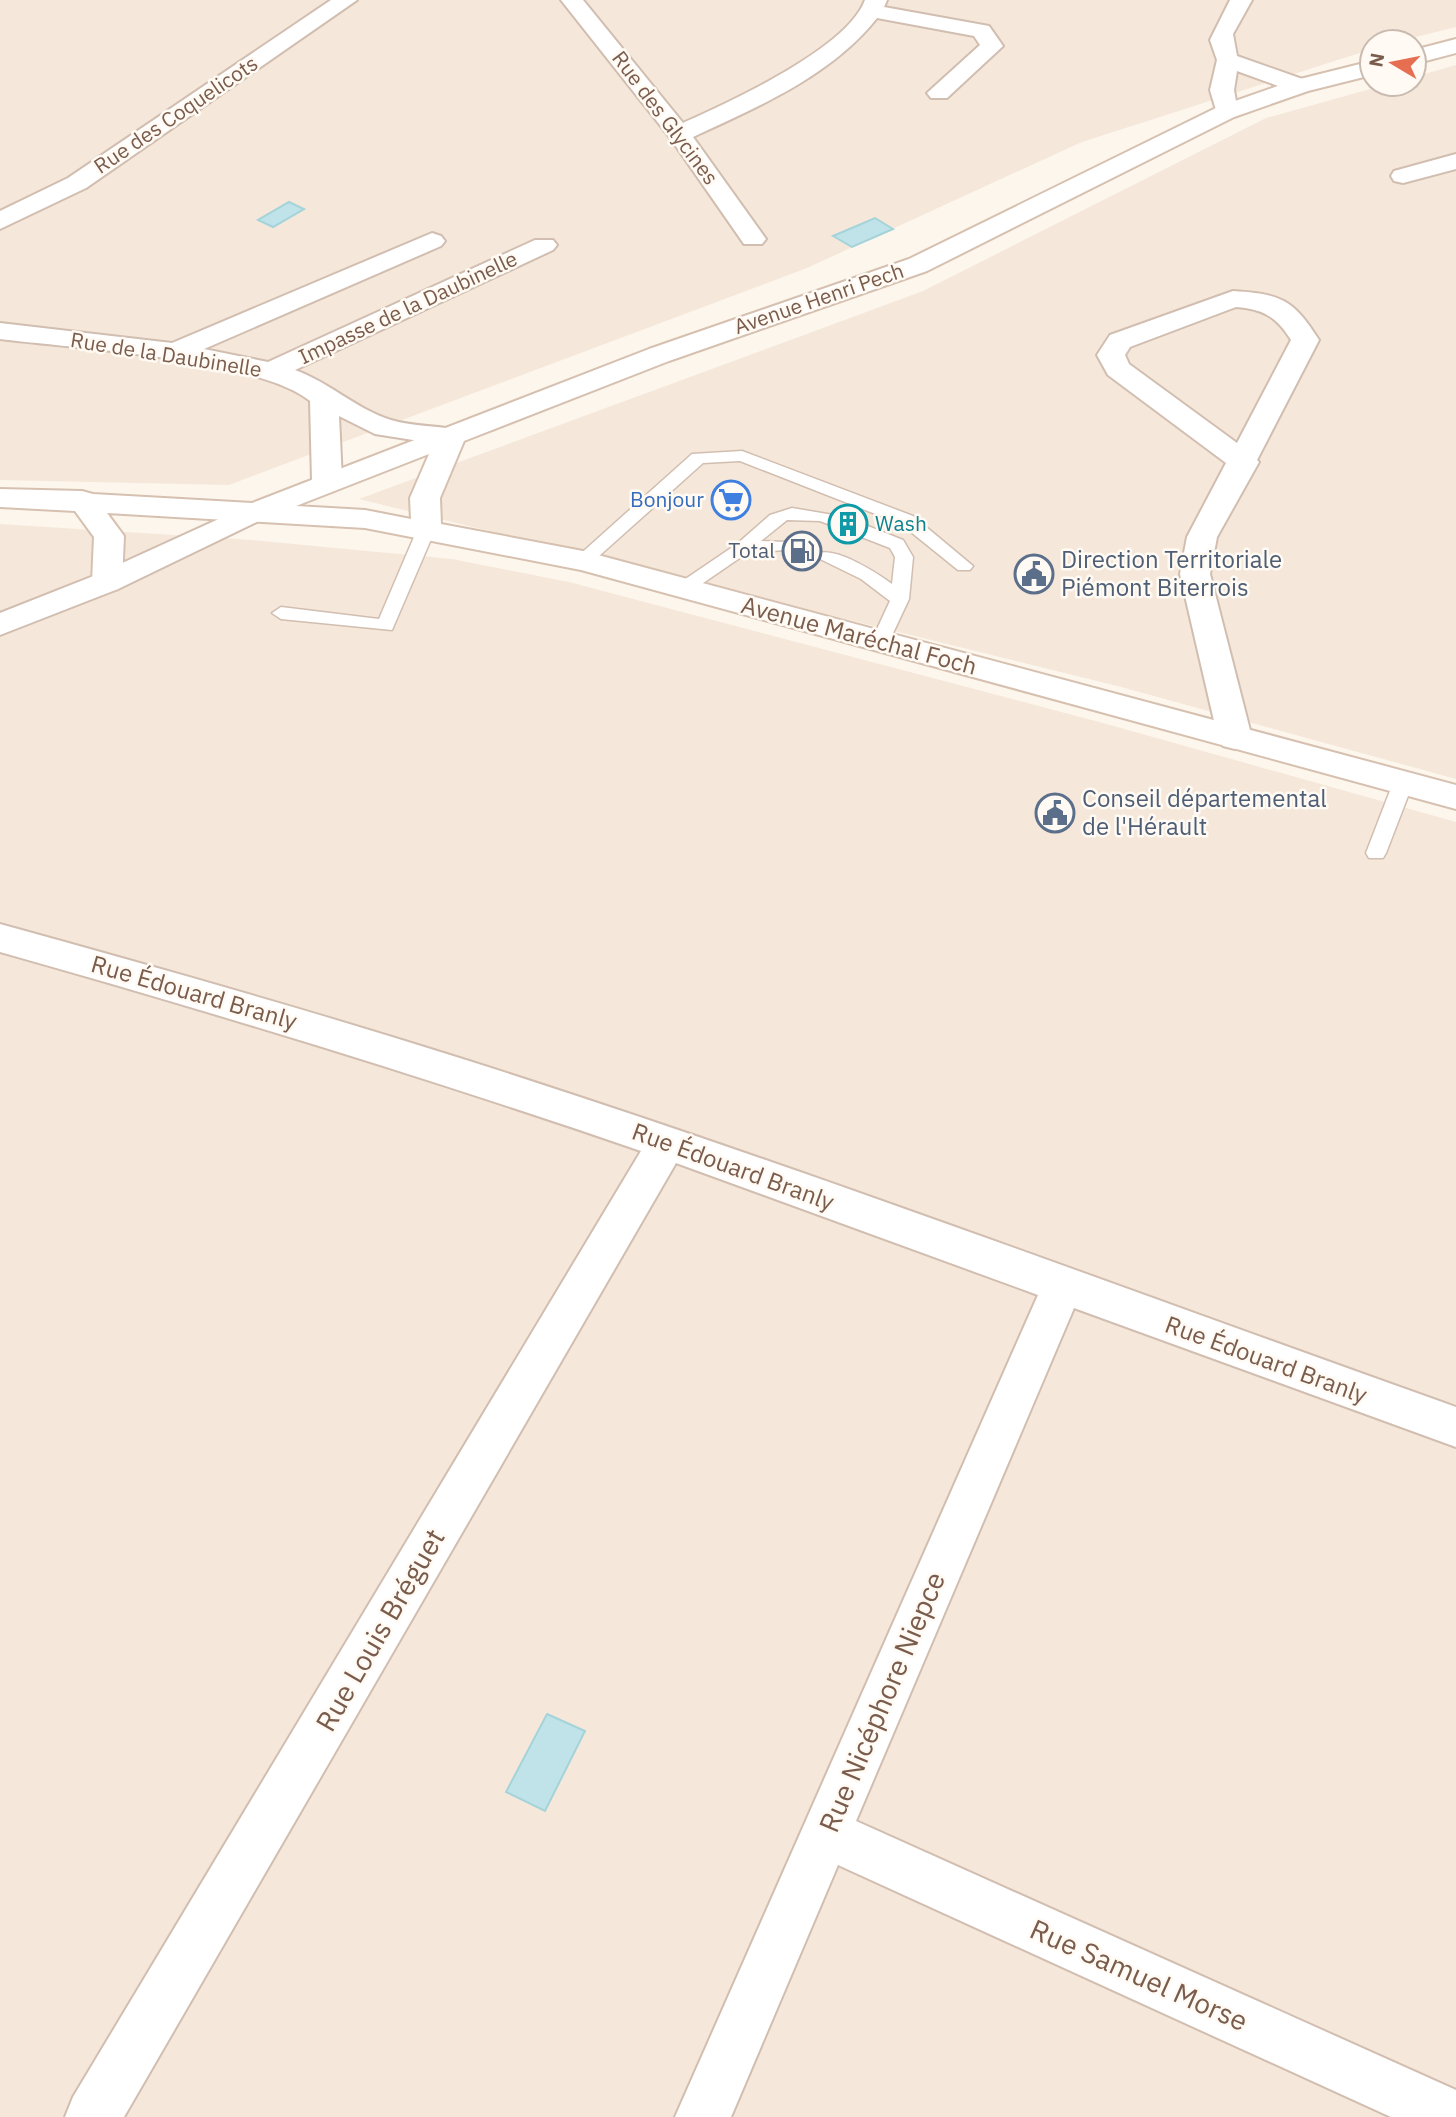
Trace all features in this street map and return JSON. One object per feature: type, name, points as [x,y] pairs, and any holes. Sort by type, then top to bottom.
[{"type":"street","name":"Rue des Coquelicots","points":[[0,221],[77,183],[346,0]]},
{"type":"street","name":"Rue des Glycines","points":[[572,0],[679,134],[753,239]]},
{"type":"street","points":[[1226,112],[1222,90],[1228,60],[1220,45],[1221,33],[1241,0]]},
{"type":"street","points":[[679,134],[770,93],[827,56],[875,5],[981,31],[992,46],[939,93]]},
{"type":"street","points":[[1428,53],[1456,46]]},
{"type":"street","points":[[1228,60],[1300,86]]},
{"type":"street","name":"Avenue Henri Pech","points":[[0,625],[107,582],[256,511],[327,481],[451,437],[659,355],[918,265],[1226,112],[1300,86],[1358,72]]},
{"type":"street","points":[[1403,176],[1456,161]]},
{"type":"street","points":[[175,352],[432,241]]},
{"type":"street","name":"Impasse de la Daubinelle","points":[[271,371],[544,245]]},
{"type":"street","points":[[1235,738],[1195,574],[1202,537],[1244,461],[1305,340],[1290,316],[1263,302],[1233,299],[1120,341],[1111,355],[1118,369],[1244,461]]},
{"type":"street","name":"Rue de la Daubinelle","points":[[0,331],[175,352],[271,371],[306,383],[324,398],[385,428],[451,437]]},
{"type":"street","points":[[324,398],[330,496],[340,507],[365,519]]},
{"type":"street","points":[[426,530],[425,498],[451,437]]},
{"type":"street","name":"Avenue Maréchal Foch","points":[[0,498],[82,500],[365,519],[583,561],[1456,797]]},
{"type":"street","points":[[82,500],[109,536],[107,582]]},
{"type":"street","name":"Rue Édouard Branly","points":[[0,938],[233,1003],[466,1075],[667,1143],[1456,1427]]},
{"type":"street","name":"Rue Louis Bréguet","points":[[93,2117],[667,1143]]},
{"type":"street","name":"Rue Nicéphore Niepce","points":[[703,2117],[1062,1287]]},
{"type":"street","name":"Rue Samuel Morse","points":[[825,1833],[1453,2117]]},
{"type":"lane","points":[[583,561],[698,458],[742,456],[907,520],[964,566]]},
{"type":"lane","points":[[684,588],[743,548],[781,516],[799,513],[842,522],[897,544],[904,557],[900,599],[880,642]]},
{"type":"lane","points":[[281,613],[385,626],[426,530]]},
{"type":"lane","points":[[743,548],[779,546]]},
{"type":"lane","points":[[825,557],[867,575],[900,599]]},
{"type":"lane","points":[[1376,853],[1403,783]]},
{"type":"shaded area","points":[[0,0],[1456,0],[1456,27],[1428,34],[1428,28],[1358,28],[1358,53],[1082,142],[807,268],[229,485],[0,480]]},
{"type":"shaded area","points":[[1456,65],[1456,779],[1121,687],[359,499],[923,291],[1266,118],[1358,92],[1358,98],[1428,98],[1428,73]]},
{"type":"shaded area","points":[[0,524],[252,540],[452,559],[569,582],[1103,723],[1456,822],[1456,2117],[0,2117]]},
{"type":"water","points":[[289,202],[304,209],[273,227],[258,220]]},
{"type":"water","points":[[875,218],[893,229],[852,247],[833,236]]},
{"type":"water","points":[[547,1714],[585,1731],[545,1811],[506,1792]]},
{"type":"place","name":"Bonjour","points":[[731,500]]},
{"type":"place","name":"Wash","points":[[848,524]]},
{"type":"place","name":"Total","points":[[802,551]]},
{"type":"place","name":"Direction Territoriale Piémont Biterrois","points":[[1034,574]]},
{"type":"place","name":"Conseil départemental de l'Hérault","points":[[1055,813]]}]
